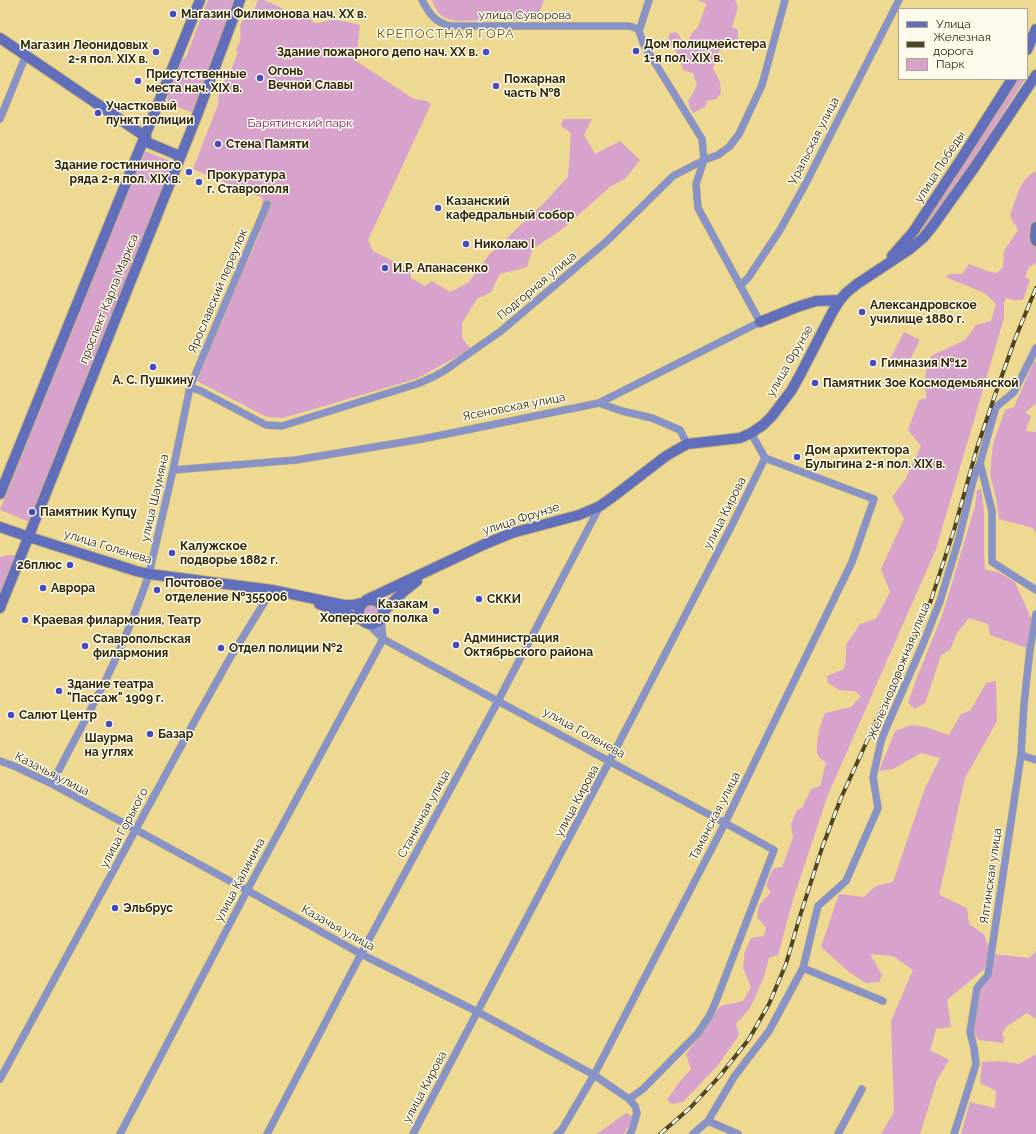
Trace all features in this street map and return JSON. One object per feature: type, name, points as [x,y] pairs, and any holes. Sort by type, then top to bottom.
[{"type":"main road","points":[[0,494],[200,0]]},
{"type":"main road","name":"проспект Карла Маркса","points":[[0,608],[180,156],[240,0]]},
{"type":"main road","points":[[1028,48],[1036,29]]},
{"type":"main road","points":[[0,38],[145,139],[180,156]]},
{"type":"main road","name":"улица Фрунзе","points":[[364,602],[484,544],[512,533],[579,515],[600,506],[666,456],[687,444],[740,438],[751,433],[762,425],[772,416],[791,391],[833,311],[846,292],[884,265],[910,249],[923,238],[974,168],[1036,75]]},
{"type":"main road","name":"улица Победы","points":[[884,265],[913,232],[1011,80]]},
{"type":"main road","points":[[1036,227],[1036,241]]},
{"type":"main road","name":"Ясеновская улица","points":[[760,322],[797,306],[816,300],[840,300]]},
{"type":"main road","name":"улица Голенева","points":[[0,527],[136,571],[148,579],[272,590],[344,605],[353,605],[364,602]]},
{"type":"main road","name":"улица Фрунзе","points":[[382,615],[403,592],[415,582],[440,566]]},
{"type":"main road","name":"улица Голенева","points":[[283,592],[365,622]]},
{"type":"main road","points":[[373,599],[382,606],[382,615],[377,622],[372,624],[365,622],[359,615],[359,610],[364,602],[373,599]]},
{"type":"street","name":"улица Суворова","points":[[422,0],[431,15],[436,20],[442,24],[450,26],[629,26],[636,28],[639,31]]},
{"type":"street","points":[[649,0],[639,31],[644,45],[702,139],[704,160],[696,184],[698,208],[760,322]]},
{"type":"street","name":"Подгорная улица","points":[[190,387],[266,425],[282,426],[417,384],[433,378],[444,371],[501,330],[608,241],[673,176],[704,160],[718,156],[729,147],[739,134],[762,85],[785,0]]},
{"type":"street","name":"Уральская улица","points":[[740,286],[748,278],[780,230],[806,183],[899,0]]},
{"type":"street","points":[[0,119],[26,55]]},
{"type":"street","name":"Ярославский переулок","points":[[190,387],[267,204]]},
{"type":"street","name":"Ясеновская улица","points":[[173,470],[296,460],[422,439],[599,403],[760,322]]},
{"type":"street","name":"Железнодорожная улица","points":[[693,1134],[708,1122],[734,1077],[769,1030],[803,968],[818,906],[846,881],[878,808],[873,777],[882,741],[940,601],[958,542],[974,477],[980,463],[996,407],[1014,392],[1036,348]]},
{"type":"street","name":"улица Шаумяна","points":[[52,784],[109,674],[148,579],[190,387]]},
{"type":"street","points":[[599,403],[622,411],[652,418],[680,430],[687,444]]},
{"type":"street","points":[[751,433],[765,458]]},
{"type":"street","name":"Таманская улица","points":[[557,1134],[561,1131],[594,1075],[725,823],[852,562],[874,499],[765,458]]},
{"type":"street","name":"улица Кирова","points":[[413,1134],[609,762],[732,525],[765,458]]},
{"type":"street","points":[[980,463],[992,511],[992,562],[1036,590]]},
{"type":"street","name":"Станичная улица","points":[[268,1134],[361,954],[498,701],[600,506]]},
{"type":"street","name":"улица Горького","points":[[0,1079],[230,658],[272,590]]},
{"type":"street","name":"Ялтинская улица","points":[[954,1134],[976,1064],[970,1032],[977,988],[988,975],[1021,755],[1024,704],[1030,649],[1036,614]]},
{"type":"street","points":[[382,615],[382,639]]},
{"type":"street","name":"улица Голенева","points":[[365,622],[382,639],[774,850],[710,1015],[698,1033],[681,1052],[643,1089],[629,1099]]},
{"type":"street","name":"улица Калинина","points":[[120,1134],[247,890],[382,639]]},
{"type":"street","points":[[1021,755],[1036,760]]},
{"type":"street","name":"Казачья улица","points":[[0,761],[52,784],[361,954],[478,1012],[594,1075],[629,1099]]},
{"type":"street","points":[[803,968],[884,1001]]},
{"type":"street","points":[[838,1134],[862,1089]]},
{"type":"street","points":[[629,1099],[635,1106],[637,1113],[630,1134]]},
{"type":"street","points":[[708,1122],[738,1134]]},
{"type":"green space","points":[[208,0],[236,0],[194,113],[168,103],[168,91],[170,82],[177,74],[182,60],[186,57]]},
{"type":"green space","name":"Барятинский парк","points":[[258,0],[264,0],[295,14],[304,14],[314,23],[336,20],[360,25],[356,61],[414,99],[427,101],[431,104],[368,240],[373,251],[410,270],[411,278],[425,286],[432,281],[450,292],[468,283],[489,255],[542,205],[568,177],[571,133],[561,126],[563,119],[592,119],[584,135],[595,154],[620,141],[640,160],[625,179],[611,186],[565,227],[532,250],[527,267],[500,274],[491,292],[477,299],[462,323],[462,338],[471,349],[416,379],[283,418],[267,417],[197,381],[233,293],[260,233],[258,227],[263,198],[193,169],[219,102],[218,97],[221,88],[232,68],[238,52],[236,50],[240,41],[241,24],[245,18],[251,18]]},
{"type":"green space","points":[[432,0],[544,0],[539,13],[537,13],[534,19],[457,21],[447,19],[441,15],[436,9]]},
{"type":"green space","points":[[697,0],[735,0],[738,7],[732,27],[738,30],[738,38],[719,51],[713,68],[720,82],[721,93],[716,99],[707,101],[705,107],[693,113],[688,101],[697,86],[693,73],[683,70],[678,55],[668,42],[668,38],[670,33],[675,32],[679,35],[682,41],[687,42],[698,27],[706,5],[705,3]]},
{"type":"green space","points":[[1015,80],[1024,80],[969,166],[930,222],[917,237],[915,236]]},
{"type":"green space","points":[[145,151],[175,163],[30,522],[0,510],[30,436],[36,415],[39,413],[48,391],[48,386],[51,383]]},
{"type":"green space","points":[[1036,171],[1036,221],[1033,228],[1033,239],[1036,246],[1036,263],[1029,267],[1025,277],[1030,280],[1023,300],[1006,298],[1004,303],[1004,318],[936,549],[827,797],[794,896],[778,955],[769,958],[764,977],[750,1008],[736,1024],[739,1035],[718,1065],[683,1102],[672,1104],[667,1100],[691,1069],[686,1054],[720,1006],[743,1001],[751,987],[743,968],[745,951],[751,938],[764,936],[766,928],[757,917],[759,905],[771,892],[766,886],[769,877],[774,868],[782,867],[793,838],[791,824],[797,810],[802,808],[811,789],[820,786],[826,763],[817,753],[817,742],[825,713],[851,707],[861,696],[854,691],[839,690],[828,683],[827,676],[844,669],[846,645],[860,624],[876,619],[890,592],[881,569],[904,519],[892,497],[905,480],[921,446],[908,430],[919,400],[926,398],[925,376],[931,356],[965,340],[976,325],[991,321],[996,304],[986,294],[945,277],[950,274],[962,274],[969,264],[997,273],[1003,267],[1004,251],[1018,230],[1010,216],[1016,197],[1026,179]]},
{"type":"green space","points":[[904,332],[920,340],[905,369],[889,361]]},
{"type":"green space","points":[[1034,361],[1036,362],[1036,403],[1025,413],[1031,416],[1026,431],[1036,432],[1036,532],[1033,528],[999,519],[990,474],[993,444],[1005,410],[1014,407]]},
{"type":"green space","points":[[981,489],[984,510],[985,570],[998,572],[1015,582],[1031,618],[1027,648],[990,635],[988,624],[969,618],[957,633],[950,650],[941,655],[925,703],[915,709],[908,703],[943,613],[975,506],[977,490]]},
{"type":"green space","points":[[7,555],[16,555],[0,609],[0,556],[2,557]]},
{"type":"green space","points":[[371,603],[377,606],[380,612],[377,618],[371,621],[365,618],[362,612],[365,606]]},
{"type":"green space","points":[[996,681],[997,721],[965,778],[939,895],[967,908],[969,924],[984,934],[990,951],[987,967],[947,1000],[951,1027],[936,1029],[930,1050],[949,1060],[937,1080],[920,1134],[881,1134],[894,1112],[891,1021],[913,970],[893,956],[870,954],[882,975],[879,982],[866,983],[849,972],[821,947],[839,894],[864,897],[876,886],[893,882],[925,788],[940,758],[921,753],[893,769],[879,771],[895,731],[911,725],[925,727],[949,735],[961,714],[971,710],[986,683]]},
{"type":"green space","points":[[1036,951],[1036,1019],[1027,1013],[1006,1027],[1002,1034],[1004,1039],[1003,1043],[979,1040],[973,1032],[980,989],[993,954],[1029,958]]},
{"type":"green space","points":[[1036,1054],[1036,1134],[961,1134],[970,1102],[995,1108],[996,1091],[980,1083],[982,1062],[1000,1061],[1019,1064]]},
{"type":"green space","points":[[626,1113],[634,1117],[624,1134],[597,1134]]},
{"type":"railway","points":[[660,1134],[690,1108],[719,1077],[749,1039],[769,1004],[786,964],[822,848],[841,798],[930,603],[954,530],[977,448],[1015,339],[1036,288]]},
{"type":"place","name":"Магазин Филимонова нач. ХХ в.","points":[[173,14]]},
{"type":"place","name":"Дом полицмейстера 1-я пол. XIX в.","points":[[636,51]]},
{"type":"place","name":"Магазин Леонидовых 2-я пол. XIX в.","points":[[156,52]]},
{"type":"place","name":"Здание пожарного депо нач. ХХ в.","points":[[486,52]]},
{"type":"place","name":"Огонь Вечной Славы","points":[[260,78]]},
{"type":"place","name":"Присутственные места нач. XIX в.","points":[[138,81]]},
{"type":"place","name":"Пожарная часть №8","points":[[496,86]]},
{"type":"place","name":"Участковый пункт полиции","points":[[98,113]]},
{"type":"place","name":"Стена Памяти","points":[[218,144]]},
{"type":"place","name":"Здание гостиничного ряда 2-я пол. XIX в.","points":[[189,172]]},
{"type":"place","name":"Прокуратура г. Ставрополя","points":[[199,182]]},
{"type":"place","name":"Казанский кафедральный собор","points":[[438,208]]},
{"type":"place","name":"Николаю I","points":[[466,244]]},
{"type":"place","name":"И.Р. Апанасенко","points":[[385,268]]},
{"type":"place","name":"Александровское училище 1880 г.","points":[[862,312]]},
{"type":"place","name":"Гимназия №12","points":[[873,363]]},
{"type":"place","name":"А. С. Пушкину","points":[[153,367]]},
{"type":"place","name":"Памятник Зое Космодемьянской","points":[[815,383]]},
{"type":"place","name":"Дом архитектора Булыгина 2-я пол. XIX в.","points":[[797,457]]},
{"type":"place","name":"Памятник Купцу","points":[[32,512]]},
{"type":"place","name":"Калужское подворье 1882 г.","points":[[172,553]]},
{"type":"place","name":"26плюс","points":[[70,565]]},
{"type":"place","name":"Аврора","points":[[43,588]]},
{"type":"place","name":"Почтовое отделение №355006","points":[[157,590]]},
{"type":"place","name":"СККИ","points":[[479,599]]},
{"type":"place","name":"Казакам Хоперского полка","points":[[436,611]]},
{"type":"place","name":"Краевая филармония, Театр","points":[[25,620]]},
{"type":"place","name":"Администрация Октябрьского района","points":[[456,645]]},
{"type":"place","name":"Ставропольская филармония","points":[[85,646]]},
{"type":"place","name":"Отдел полиции №2","points":[[221,648]]},
{"type":"place","name":"Здание театра \"Пассаж\" 1909 г.","points":[[59,691]]},
{"type":"place","name":"Салют Центр","points":[[11,715]]},
{"type":"place","name":"Шаурма на углях","points":[[109,724]]},
{"type":"place","name":"Базар","points":[[150,734]]},
{"type":"place","name":"Эльбрус","points":[[115,908]]},
{"type":"district","name":"КРЕПОСТНАЯ ГОРА","points":[[446,34]]}]
